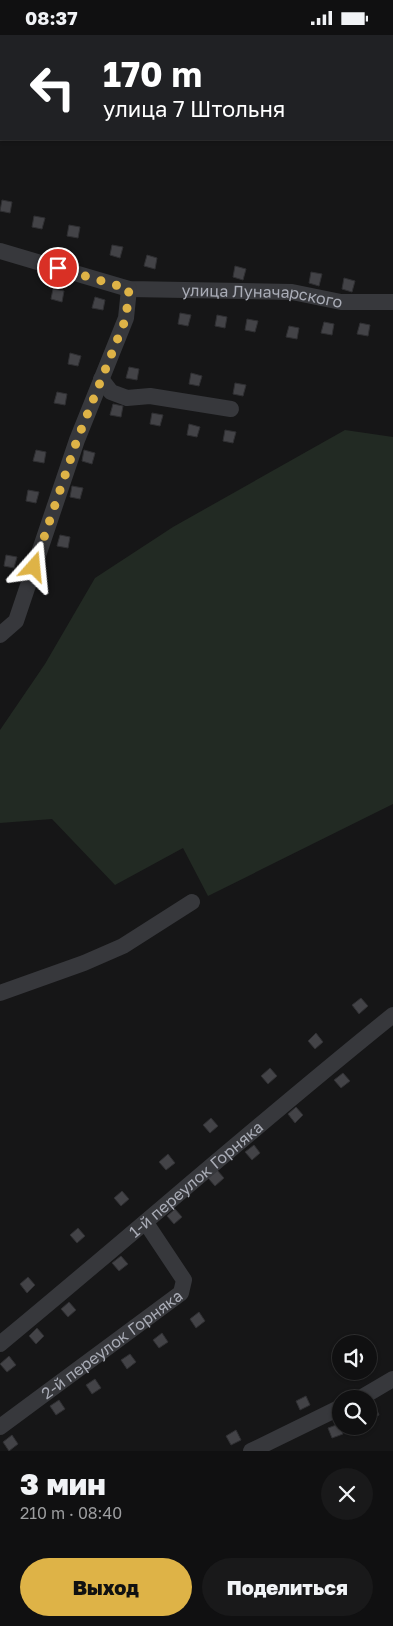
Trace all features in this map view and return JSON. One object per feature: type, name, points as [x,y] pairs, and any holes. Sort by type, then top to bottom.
[{"type":"street","name":"улица Луначарского","points":[[0,251],[129,289],[292,292],[341,302],[393,302]]},
{"type":"street","points":[[0,635],[16,621],[77,440],[126,318],[129,289]]},
{"type":"street","points":[[100,379],[111,392],[127,398],[150,396],[231,409]]},
{"type":"street","points":[[0,993],[84,963],[123,946],[192,902]]},
{"type":"street","name":"1-й переулок Горняка","points":[[0,1344],[393,1015]]},
{"type":"street","name":"2-й переулок Горняка","points":[[0,1427],[181,1293],[184,1280],[146,1223]]},
{"type":"street","points":[[374,1390],[393,1379]]},
{"type":"street","points":[[251,1451],[332,1411]]},
{"type":"shaded area","points":[[345,430],[393,437],[393,804],[208,896],[183,848],[115,885],[52,819],[0,823],[0,730],[45,664],[95,578],[173,527]]},
{"type":"building","points":[[2,200],[12,202],[10,213],[0,211]]},
{"type":"building","points":[[34,216],[45,218],[42,229],[32,227]]},
{"type":"building","points":[[69,225],[80,227],[78,238],[67,236]]},
{"type":"building","points":[[112,245],[123,247],[120,258],[110,255]]},
{"type":"building","points":[[147,255],[157,258],[155,269],[144,266]]},
{"type":"building","points":[[235,266],[246,269],[243,280],[233,277]]},
{"type":"building","points":[[311,272],[322,274],[319,286],[309,283]]},
{"type":"building","points":[[344,278],[355,281],[352,292],[342,289]]},
{"type":"building","points":[[53,289],[64,291],[62,302],[51,299]]},
{"type":"building","points":[[95,297],[105,300],[103,310],[92,308]]},
{"type":"building","points":[[180,313],[191,315],[188,326],[178,324]]},
{"type":"building","points":[[217,315],[227,317],[225,328],[215,326]]},
{"type":"building","points":[[247,319],[258,321],[255,332],[245,330]]},
{"type":"building","points":[[324,322],[334,324],[332,335],[321,333]]},
{"type":"building","points":[[360,323],[370,325],[368,336],[357,334]]},
{"type":"building","points":[[289,326],[299,328],[297,339],[286,337]]},
{"type":"building","points":[[70,353],[81,356],[78,366],[68,364]]},
{"type":"building","points":[[129,367],[139,369],[137,380],[126,378]]},
{"type":"building","points":[[191,373],[202,376],[199,386],[189,384]]},
{"type":"building","points":[[235,383],[246,385],[243,396],[233,394]]},
{"type":"building","points":[[57,392],[67,394],[65,405],[54,403]]},
{"type":"building","points":[[113,404],[123,406],[121,417],[110,415]]},
{"type":"building","points":[[152,413],[163,415],[160,426],[150,424]]},
{"type":"building","points":[[189,424],[200,427],[197,437],[187,435]]},
{"type":"building","points":[[225,430],[236,432],[233,443],[223,441]]},
{"type":"building","points":[[36,450],[46,452],[44,463],[33,461]]},
{"type":"building","points":[[84,450],[95,453],[92,464],[82,461]]},
{"type":"building","points":[[72,486],[83,488],[80,499],[70,497]]},
{"type":"building","points":[[28,490],[39,492],[36,503],[26,501]]},
{"type":"building","points":[[60,535],[70,537],[68,548],[57,546]]},
{"type":"building","points":[[6,555],[17,557],[14,568],[4,566]]},
{"type":"building","points":[[361,998],[368,1006],[359,1014],[352,1005]]},
{"type":"building","points":[[316,1033],[323,1042],[315,1049],[308,1041]]},
{"type":"building","points":[[270,1068],[277,1076],[268,1084],[261,1076]]},
{"type":"building","points":[[343,1073],[350,1081],[341,1088],[334,1080]]},
{"type":"building","points":[[296,1107],[303,1115],[295,1123],[288,1114]]},
{"type":"building","points":[[211,1118],[218,1126],[210,1133],[203,1125]]},
{"type":"building","points":[[254,1145],[260,1153],[252,1160],[245,1152]]},
{"type":"building","points":[[168,1154],[175,1163],[166,1170],[159,1162]]},
{"type":"building","points":[[217,1170],[224,1178],[215,1186],[208,1178]]},
{"type":"building","points":[[122,1191],[129,1199],[121,1206],[114,1198]]},
{"type":"building","points":[[175,1209],[182,1217],[174,1224],[167,1216]]},
{"type":"building","points":[[78,1228],[85,1236],[77,1243],[70,1235]]},
{"type":"building","points":[[121,1256],[128,1264],[119,1271],[112,1263]]},
{"type":"building","points":[[28,1277],[35,1285],[27,1293],[20,1284]]},
{"type":"building","points":[[69,1302],[76,1310],[68,1317],[61,1309]]},
{"type":"building","points":[[199,1312],[205,1321],[196,1328],[190,1319]]},
{"type":"building","points":[[37,1328],[44,1336],[36,1344],[29,1336]]},
{"type":"building","points":[[162,1333],[168,1342],[159,1348],[153,1340]]},
{"type":"building","points":[[130,1354],[136,1362],[127,1369],[121,1360]]},
{"type":"building","points":[[9,1356],[16,1365],[7,1372],[0,1364]]},
{"type":"building","points":[[95,1379],[101,1388],[92,1394],[86,1385]]},
{"type":"building","points":[[306,1396],[310,1405],[300,1410],[296,1401]]},
{"type":"building","points":[[59,1400],[65,1409],[56,1415],[50,1406]]},
{"type":"building","points":[[332,1427],[332,1435],[340,1435],[332,1438],[328,1428]]},
{"type":"building","points":[[236,1430],[241,1440],[231,1445],[226,1436]]},
{"type":"building","points":[[12,1435],[18,1444],[9,1451],[3,1442]]},
{"type":"route","points":[[34,567],[77,440],[126,318],[129,289],[58,268]]}]
